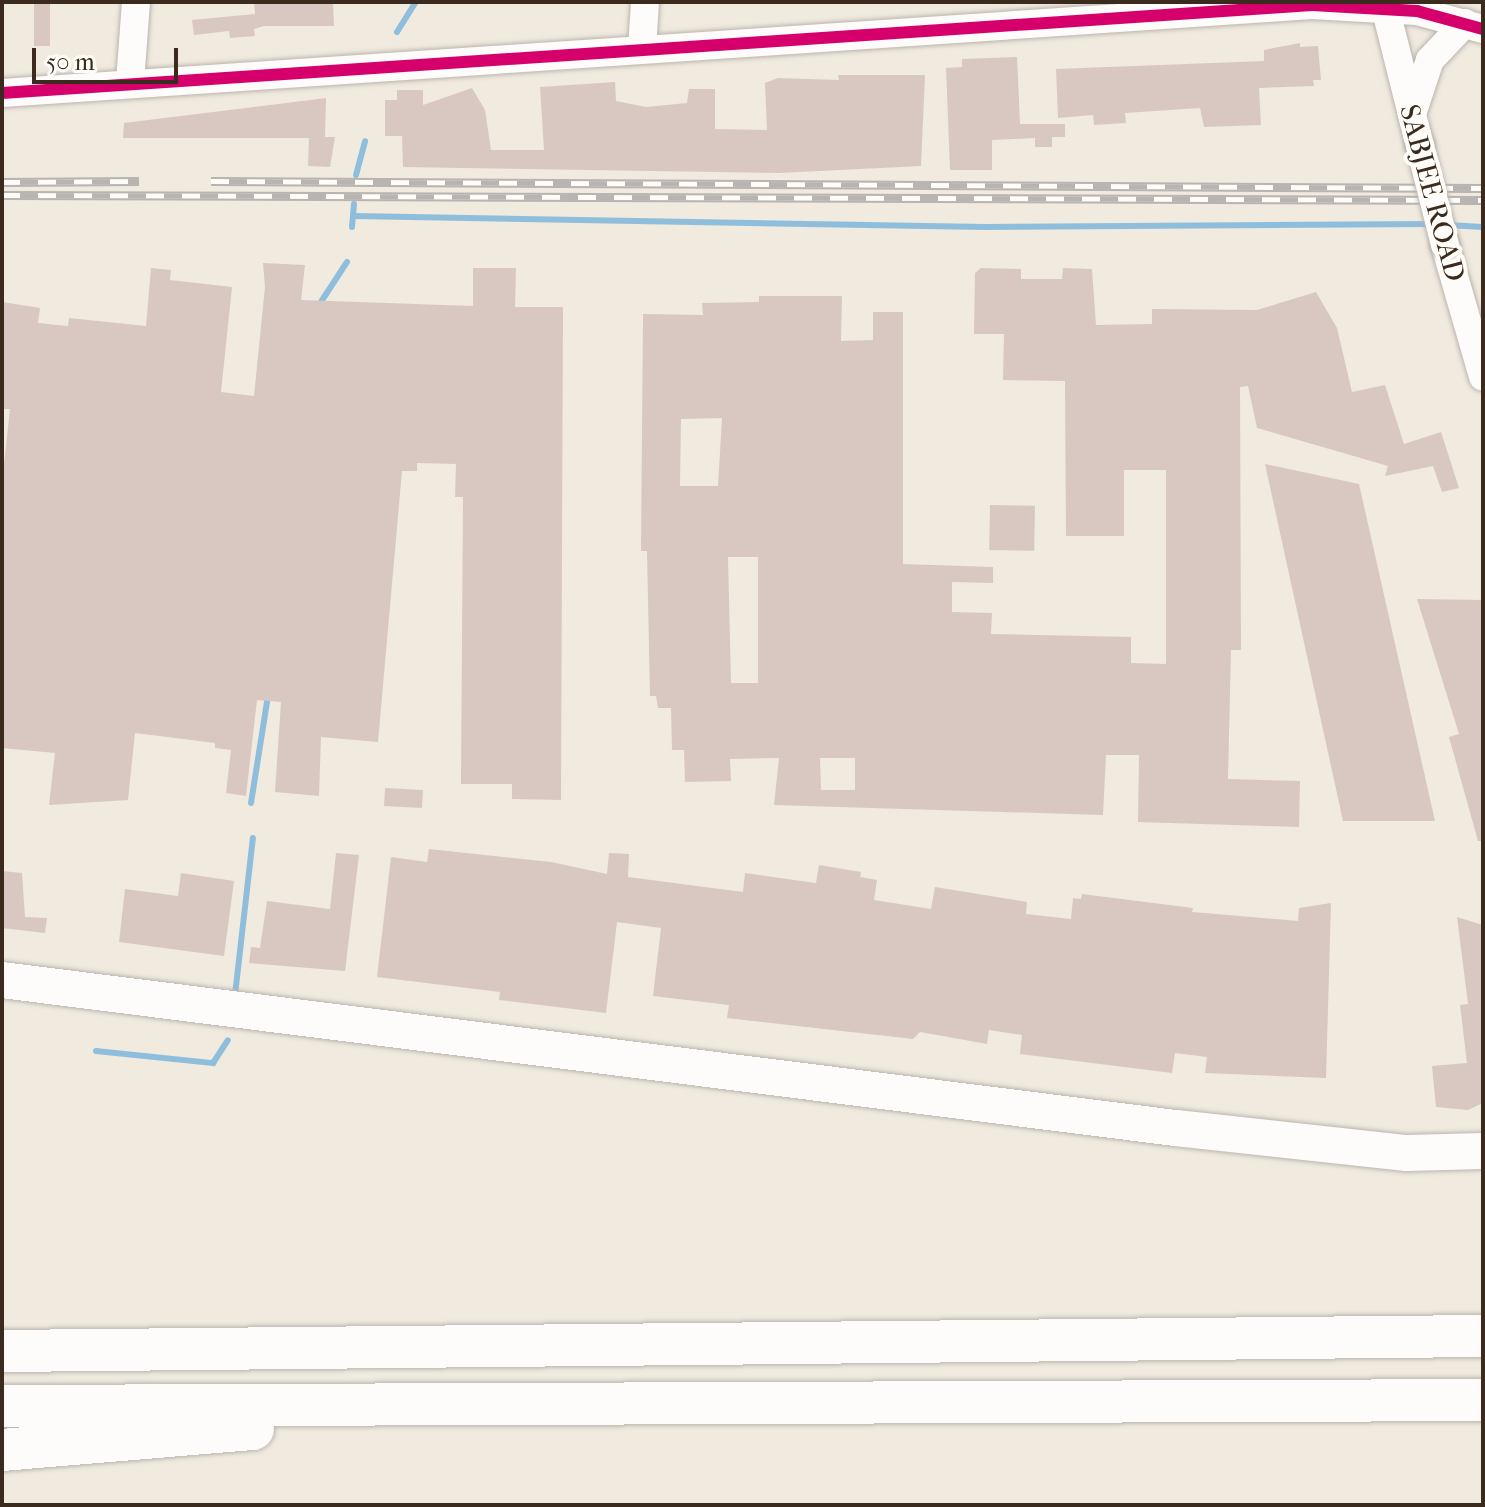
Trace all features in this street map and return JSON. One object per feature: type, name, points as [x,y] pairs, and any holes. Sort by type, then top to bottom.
[{"type":"highway","points":[[2,1325],[429,1343]]},
{"type":"highway","points":[[2,1351],[429,1343],[1483,1336]]},
{"type":"highway","points":[[2,1406],[1483,1400]]},
{"type":"highway","points":[[2,1450],[321,1424],[461,1402]]},
{"type":"main road","points":[[2,980],[517,1048],[1407,1153],[1483,1167]]},
{"type":"main road","points":[[1407,1153],[1483,1151]]},
{"type":"street","points":[[130,82],[136,2]]},
{"type":"street","points":[[642,49],[645,2]]},
{"type":"street","points":[[2,93],[1312,5],[1385,7],[1474,26]]},
{"type":"street","name":"SABJEE ROAD","points":[[1385,7],[1445,245],[1483,377]]},
{"type":"street","points":[[1412,115],[1430,60],[1474,26]]},
{"type":"building","points":[[34,2],[50,2],[50,46],[34,46]]},
{"type":"building","points":[[254,2],[333,2],[334,26],[264,26],[254,29],[255,36],[230,38],[229,31],[194,35],[192,20],[255,14]]},
{"type":"building","points":[[1300,43],[1300,47],[1318,46],[1321,80],[1313,80],[1314,86],[1259,88],[1261,125],[1204,127],[1200,108],[1125,113],[1126,123],[1094,125],[1093,115],[1058,118],[1056,69],[1264,61],[1264,50]]},
{"type":"building","points":[[1017,57],[1020,124],[1065,124],[1065,137],[1052,137],[1052,147],[1035,147],[1035,138],[992,140],[992,170],[950,170],[946,68],[962,67],[962,59]]},
{"type":"building","points":[[838,75],[925,75],[921,166],[779,173],[403,167],[402,136],[385,136],[385,100],[397,100],[397,90],[423,90],[423,105],[472,88],[485,110],[491,150],[544,150],[540,87],[615,82],[616,101],[646,107],[687,103],[689,89],[715,89],[715,129],[767,130],[765,83],[778,78],[839,80]]},
{"type":"building","points":[[326,98],[325,137],[335,137],[330,167],[308,166],[309,138],[123,138],[124,123]]},
{"type":"building","points":[[263,263],[305,265],[301,300],[473,306],[473,268],[516,268],[515,307],[563,307],[561,800],[512,799],[512,784],[461,784],[463,497],[455,497],[456,464],[417,463],[417,471],[402,471],[378,742],[321,737],[319,796],[275,792],[281,702],[257,700],[246,796],[226,793],[231,750],[215,748],[215,743],[135,733],[128,800],[49,805],[55,753],[2,748],[2,483],[10,409],[2,409],[2,302],[40,308],[38,323],[68,326],[69,318],[146,326],[151,268],[171,270],[170,280],[232,287],[221,392],[254,396],[265,287]]},
{"type":"building","points":[[981,268],[1021,269],[1021,279],[1062,279],[1063,268],[1092,269],[1096,325],[1152,324],[1152,309],[1257,310],[1316,292],[1337,328],[1352,392],[1385,385],[1404,444],[1441,432],[1459,488],[1442,492],[1433,466],[1385,476],[1388,466],[1257,428],[1248,386],[1240,387],[1241,650],[1231,650],[1228,779],[1300,781],[1299,827],[1138,822],[1139,755],[1106,755],[1103,815],[774,805],[779,758],[730,759],[731,781],[685,782],[684,750],[672,750],[671,708],[658,708],[656,696],[650,696],[647,551],[641,551],[643,314],[703,315],[702,303],[759,302],[759,296],[842,296],[841,341],[873,340],[873,312],[903,312],[903,564],[993,567],[993,583],[952,582],[952,612],[992,613],[991,634],[1131,637],[1131,663],[1166,664],[1166,470],[1124,470],[1124,536],[1066,536],[1065,381],[1003,380],[1004,334],[974,334],[975,273]],"holes":[[[722,418],[718,486],[680,486],[681,419]],[[728,557],[758,557],[758,683],[731,683]],[[820,758],[855,758],[855,790],[821,790]]]},
{"type":"building","points":[[1265,464],[1359,484],[1435,821],[1343,821]]},
{"type":"building","points":[[990,505],[1035,506],[1034,551],[989,550]]},
{"type":"building","points":[[1417,599],[1483,600],[1483,841],[1478,841],[1449,737],[1459,734]]},
{"type":"building","points":[[385,788],[423,790],[422,808],[384,806]]},
{"type":"building","points":[[429,849],[551,862],[607,874],[609,853],[629,854],[628,877],[743,892],[745,873],[816,883],[819,865],[861,872],[860,877],[877,880],[874,900],[931,909],[935,887],[1027,902],[1026,914],[1071,919],[1073,898],[1081,899],[1082,894],[1193,908],[1192,912],[1298,921],[1299,908],[1331,903],[1326,1078],[1205,1073],[1207,1057],[1175,1053],[1172,1073],[1020,1054],[1022,1035],[989,1030],[987,1044],[920,1032],[913,1039],[727,1018],[729,1005],[653,996],[661,928],[617,922],[606,1013],[499,1000],[500,992],[377,977],[391,857],[427,862]]},
{"type":"building","points":[[336,853],[359,855],[345,971],[249,963],[251,947],[260,948],[267,901],[330,909]]},
{"type":"building","points":[[2,871],[22,873],[25,917],[47,918],[45,933],[2,928]]},
{"type":"building","points":[[181,873],[234,881],[224,956],[119,942],[125,889],[178,896]]},
{"type":"building","points":[[1457,917],[1483,925],[1483,1103],[1468,1110],[1436,1107],[1432,1066],[1467,1063],[1460,1005],[1468,1004]]},
{"type":"waterway","points":[[397,32],[416,2]]},
{"type":"waterway","points":[[356,175],[365,141]]},
{"type":"waterway","points":[[352,227],[354,204]]},
{"type":"waterway","points":[[353,216],[985,227],[1432,224]]},
{"type":"waterway","points":[[1447,225],[1483,227]]},
{"type":"waterway","points":[[317,308],[347,262]]},
{"type":"waterway","points":[[251,803],[268,696]]},
{"type":"waterway","points":[[235,995],[253,838]]},
{"type":"waterway","points":[[96,1051],[213,1063],[228,1040]]},
{"type":"railway","points":[[2,182],[139,181]]},
{"type":"railway","points":[[211,181],[1483,188]]},
{"type":"railway","points":[[2,195],[1483,200]]},
{"type":"cycle path","points":[[2,93],[1312,5],[1417,11],[1483,29]]}]
